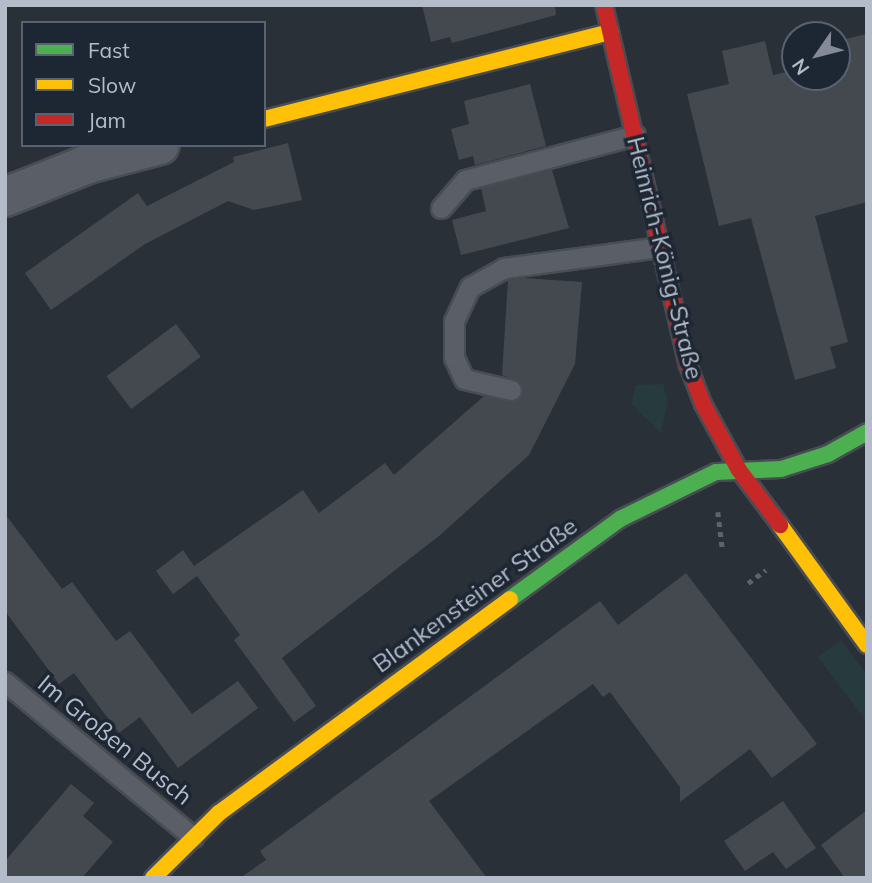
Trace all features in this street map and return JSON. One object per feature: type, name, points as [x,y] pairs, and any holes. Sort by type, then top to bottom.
[{"type":"street","name":"Heinrich-König-Straße","points":[[604,5],[688,365],[719,438],[739,470],[867,645]]},
{"type":"street","points":[[266,118],[610,32]]},
{"type":"street","points":[[5,197],[91,163],[152,147]]},
{"type":"street","name":"Blankensteiner Straße","points":[[153,878],[219,813],[581,544],[704,477],[739,470],[781,470],[828,454],[867,432]]},
{"type":"lane","points":[[441,208],[465,180],[635,135]]},
{"type":"lane","points":[[511,390],[464,379],[454,358],[454,321],[470,287],[503,268],[659,247]]},
{"type":"lane","name":"Im Großen Busch","points":[[5,682],[193,837]]},
{"type":"path","points":[[719,516],[723,550]]},
{"type":"green space","points":[[663,384],[668,401],[661,433],[631,404],[636,385]]},
{"type":"green space","points":[[841,640],[867,675],[867,722],[818,657]]},
{"type":"building","points":[[422,5],[555,5],[556,15],[452,43],[450,37],[431,42]]},
{"type":"building","points":[[867,34],[867,202],[815,216],[848,342],[830,347],[836,368],[795,380],[751,218],[719,226],[687,94],[729,84],[722,51],[765,41],[773,75],[781,73],[781,91],[851,91],[851,38]]},
{"type":"building","points":[[530,84],[546,146],[475,165],[473,156],[459,160],[451,129],[469,124],[464,101]]},
{"type":"building","points":[[288,143],[302,200],[254,210],[228,201],[145,244],[51,310],[25,273],[138,193],[147,206],[234,162],[233,157]]},
{"type":"building","points":[[552,170],[569,228],[461,255],[452,220],[486,211],[481,188]]},
{"type":"building","points":[[523,278],[582,282],[575,364],[529,455],[439,536],[282,658],[316,706],[294,722],[234,640],[240,635],[197,576],[173,594],[156,571],[183,550],[194,566],[303,490],[319,513],[385,463],[394,475],[484,396],[509,402],[519,399],[520,382],[502,375],[508,280]]},
{"type":"building","points":[[176,324],[201,357],[131,409],[107,376]]},
{"type":"building","points":[[5,514],[62,589],[72,582],[116,641],[130,631],[192,714],[238,681],[258,708],[178,768],[140,717],[119,733],[74,673],[59,684],[5,611]]},
{"type":"building","points":[[686,573],[817,744],[772,778],[750,749],[680,802],[680,787],[610,692],[603,697],[593,684],[429,801],[487,878],[240,878],[266,860],[260,851],[600,601],[618,625]]},
{"type":"building","points":[[71,784],[94,803],[83,816],[113,842],[82,878],[5,878],[5,861]]},
{"type":"building","points":[[783,801],[816,848],[786,869],[773,852],[745,871],[724,841]]},
{"type":"building","points":[[867,810],[867,878],[845,878],[821,845]]},
{"type":"traffic: fast","points":[[510,599],[620,519],[716,472],[781,469],[828,454],[867,432]]},
{"type":"traffic: slow","points":[[266,118],[610,32]]},
{"type":"traffic: slow","points":[[780,525],[867,645]]},
{"type":"traffic: slow","points":[[153,878],[219,813],[510,599]]},
{"type":"traffic: jam","points":[[604,5],[688,365],[703,404],[739,470],[780,525]]}]
